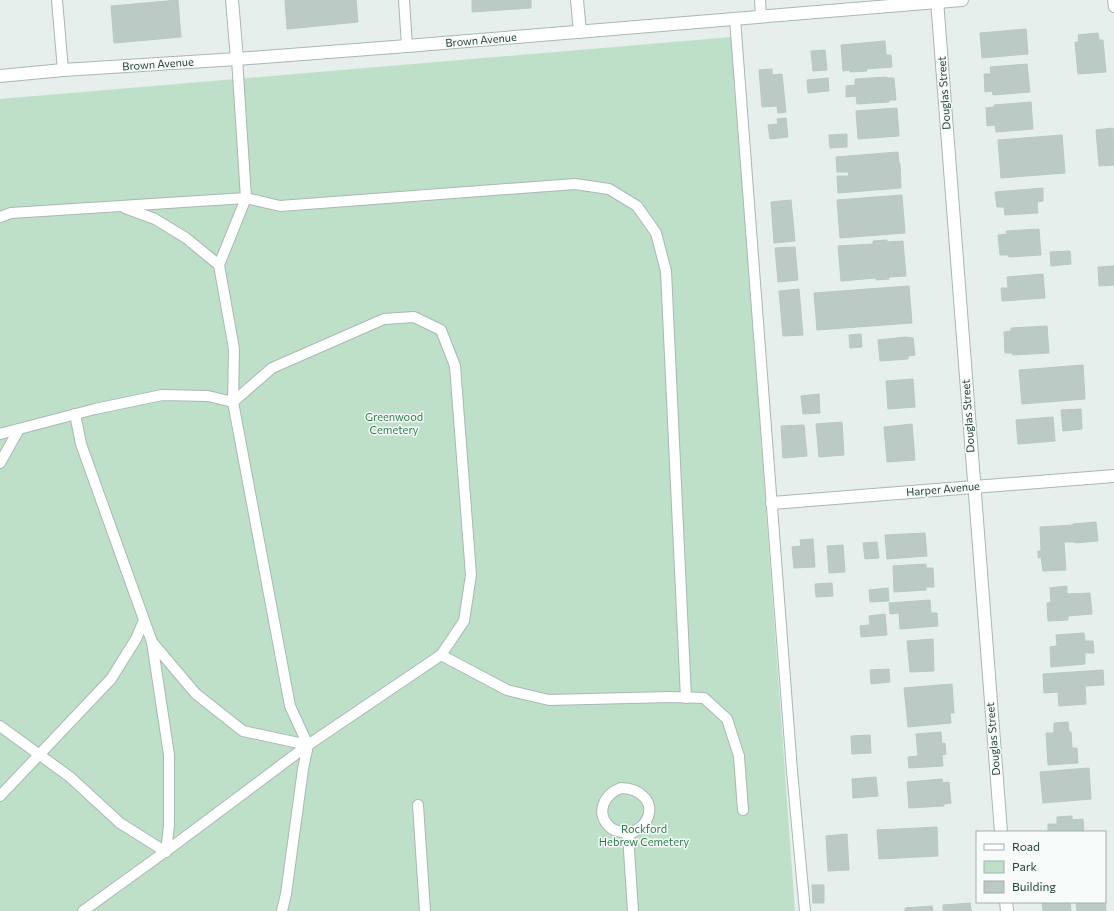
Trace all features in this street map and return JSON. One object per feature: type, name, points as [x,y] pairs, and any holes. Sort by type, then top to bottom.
[{"type":"street","points":[[232,0],[238,59]]},
{"type":"street","points":[[577,0],[580,32]]},
{"type":"street","name":"Brown Avenue","points":[[0,76],[63,70],[238,59],[407,46],[962,0]]},
{"type":"street","name":"Douglas Street","points":[[937,1],[973,487],[1001,831]]},
{"type":"street","name":"Harper Avenue","points":[[772,503],[1114,476]]},
{"type":"lane","points":[[57,0],[63,70]]},
{"type":"lane","points":[[404,0],[407,46]]},
{"type":"lane","points":[[760,0],[761,17]]},
{"type":"lane","points":[[1114,0],[1114,7]]},
{"type":"lane","points":[[735,19],[792,770],[805,911]]},
{"type":"lane","points":[[238,59],[246,198],[219,265],[234,349],[232,402],[290,706],[308,745],[303,769],[286,894],[282,911]]},
{"type":"lane","points":[[0,217],[11,213],[246,198],[280,206],[575,184],[609,190],[637,206],[656,233],[666,271],[686,698]]},
{"type":"lane","points":[[121,206],[155,219],[186,238],[219,265]]},
{"type":"lane","points":[[83,911],[166,852],[308,745],[441,656],[464,621],[471,575],[455,366],[441,330],[414,316],[384,319],[272,368],[232,402]]},
{"type":"lane","points":[[0,434],[75,414],[162,395],[208,396],[232,402]]},
{"type":"lane","points":[[75,414],[81,444],[152,642],[169,755],[169,825],[166,852]]},
{"type":"lane","points":[[0,463],[19,429]]},
{"type":"lane","points":[[0,796],[111,678],[136,640],[144,620]]},
{"type":"lane","points":[[152,642],[196,694],[243,731],[308,745]]},
{"type":"lane","points":[[441,656],[507,690],[549,700],[670,697],[704,698],[727,719],[739,756],[743,810]]},
{"type":"lane","points":[[0,726],[39,756],[70,777],[120,823],[166,852]]},
{"type":"lane","points":[[621,788],[630,788],[640,793],[646,799],[648,804],[646,820],[640,828],[628,835],[617,832],[610,827],[605,821],[603,813],[604,803],[607,796],[614,790],[621,788]]},
{"type":"lane","points":[[418,805],[425,911]]},
{"type":"lane","points":[[628,835],[633,911]]},
{"type":"green space","name":"Greenwood Cemetery","points":[[732,37],[795,911],[0,911],[0,99]]},
{"type":"building","points":[[178,0],[181,37],[114,43],[111,6]]},
{"type":"building","points":[[285,0],[356,0],[358,22],[287,29]]},
{"type":"building","points":[[472,0],[531,0],[531,8],[472,12]]},
{"type":"building","points":[[1026,29],[1028,54],[982,58],[980,33]]},
{"type":"building","points":[[1098,33],[1099,40],[1103,40],[1106,72],[1078,74],[1075,42],[1079,42],[1078,35]]},
{"type":"building","points":[[885,41],[886,55],[891,55],[892,67],[866,69],[867,71],[843,71],[841,45]]},
{"type":"building","points":[[825,50],[827,70],[813,71],[811,51]]},
{"type":"building","points":[[1027,64],[1030,92],[993,95],[992,91],[985,92],[984,74],[991,74],[990,67]]},
{"type":"building","points":[[772,69],[772,75],[782,74],[786,112],[778,113],[777,106],[762,107],[759,70]]},
{"type":"building","points":[[828,78],[829,91],[808,93],[807,80]]},
{"type":"building","points":[[894,78],[896,100],[889,100],[889,102],[857,104],[856,96],[846,97],[846,86],[855,85],[855,79]]},
{"type":"building","points":[[1031,102],[1033,129],[996,132],[995,125],[987,126],[986,108],[994,107],[994,105]]},
{"type":"building","points":[[897,108],[899,136],[858,139],[856,111]]},
{"type":"building","points":[[786,118],[788,137],[770,139],[768,125],[778,124],[777,119]]},
{"type":"building","points":[[1113,128],[1114,165],[1099,166],[1096,130]]},
{"type":"building","points":[[847,134],[847,147],[830,148],[829,135]]},
{"type":"building","points":[[1062,135],[1065,173],[1001,178],[998,140]]},
{"type":"building","points":[[898,152],[901,188],[838,193],[837,176],[849,176],[848,172],[837,172],[836,157]]},
{"type":"building","points":[[1043,188],[1043,201],[1037,202],[1038,213],[1005,215],[1004,207],[997,207],[995,192]]},
{"type":"building","points":[[902,195],[905,233],[840,238],[837,200]]},
{"type":"building","points":[[791,200],[795,241],[774,243],[771,202]]},
{"type":"building","points":[[1039,229],[1041,255],[1009,257],[1008,255],[1000,255],[998,235],[1007,234],[1006,231]]},
{"type":"building","points":[[887,240],[887,242],[903,241],[906,276],[889,277],[889,279],[876,280],[876,278],[841,281],[838,246],[873,244],[873,241]]},
{"type":"building","points":[[795,247],[798,280],[778,282],[775,248]]},
{"type":"building","points":[[1070,251],[1071,264],[1051,266],[1050,252]]},
{"type":"building","points":[[1114,266],[1114,285],[1099,286],[1098,267]]},
{"type":"building","points":[[1043,274],[1045,298],[1002,301],[1001,288],[1008,288],[1007,277]]},
{"type":"building","points":[[909,286],[912,323],[817,330],[814,293]]},
{"type":"building","points":[[799,289],[803,335],[783,336],[779,291]]},
{"type":"building","points":[[1047,326],[1049,353],[1013,355],[1012,353],[1005,353],[1004,332],[1011,331],[1011,328]]},
{"type":"building","points":[[861,334],[862,347],[850,348],[849,335]]},
{"type":"building","points":[[906,337],[913,338],[915,355],[908,356],[908,359],[880,361],[878,340]]},
{"type":"building","points":[[1083,365],[1085,399],[1022,404],[1019,370]]},
{"type":"building","points":[[913,379],[915,407],[888,409],[886,381]]},
{"type":"building","points":[[819,394],[820,413],[803,414],[801,396]]},
{"type":"building","points":[[1081,409],[1082,429],[1063,431],[1061,410]]},
{"type":"building","points":[[1053,417],[1055,441],[1018,444],[1016,420]]},
{"type":"building","points":[[842,422],[844,455],[819,457],[816,424]]},
{"type":"building","points":[[912,424],[915,460],[887,462],[884,427]]},
{"type":"building","points":[[804,425],[807,456],[783,458],[781,426]]},
{"type":"building","points":[[1096,522],[1098,541],[1075,543],[1064,542],[1066,570],[1043,571],[1041,557],[1038,558],[1038,551],[1041,551],[1040,527]]},
{"type":"building","points":[[925,533],[927,556],[887,559],[885,535]]},
{"type":"building","points":[[813,539],[815,567],[794,568],[792,547],[801,546],[800,540]]},
{"type":"building","points":[[877,542],[879,558],[865,559],[863,543]]},
{"type":"building","points":[[843,545],[845,572],[829,573],[827,546]]},
{"type":"building","points":[[926,564],[926,568],[933,568],[934,587],[926,587],[926,590],[894,592],[893,566]]},
{"type":"building","points":[[832,583],[833,596],[816,597],[815,584]]},
{"type":"building","points":[[1067,586],[1067,594],[1090,593],[1092,614],[1068,616],[1068,620],[1048,621],[1047,603],[1051,602],[1050,588]]},
{"type":"building","points":[[888,588],[889,601],[870,602],[869,590]]},
{"type":"building","points":[[930,600],[931,613],[937,613],[938,626],[900,629],[899,613],[890,614],[889,603]]},
{"type":"building","points":[[885,614],[887,635],[861,637],[860,626],[870,625],[869,616]]},
{"type":"building","points":[[1084,633],[1085,641],[1093,641],[1094,653],[1085,653],[1085,664],[1051,667],[1050,647],[1057,646],[1056,635]]},
{"type":"building","points":[[933,639],[934,671],[910,672],[907,641]]},
{"type":"building","points":[[889,669],[890,682],[871,684],[870,670]]},
{"type":"building","points":[[1103,670],[1104,685],[1085,686],[1086,704],[1059,706],[1058,692],[1044,693],[1043,674]]},
{"type":"building","points":[[952,684],[954,713],[950,713],[951,723],[908,727],[904,688]]},
{"type":"building","points":[[1068,722],[1069,732],[1071,732],[1072,748],[1077,748],[1078,763],[1048,765],[1046,733],[1054,733],[1054,723]]},
{"type":"building","points":[[941,732],[942,744],[945,743],[946,754],[942,755],[943,766],[909,768],[908,757],[918,756],[916,734]]},
{"type":"building","points":[[870,735],[871,753],[852,754],[851,736]]},
{"type":"building","points":[[1089,768],[1091,799],[1043,803],[1040,772]]},
{"type":"building","points":[[876,777],[878,796],[853,798],[852,779]]},
{"type":"building","points":[[942,779],[943,783],[949,782],[951,803],[944,804],[944,806],[909,808],[907,782]]},
{"type":"building","points":[[1072,816],[1072,820],[1083,819],[1084,831],[1048,831],[1048,824],[1057,824],[1057,817]]},
{"type":"building","points":[[937,827],[938,856],[879,859],[877,830]]},
{"type":"building","points":[[847,834],[849,870],[828,871],[826,836]]},
{"type":"building","points":[[812,885],[824,885],[824,903],[813,903]]},
{"type":"building","points":[[970,903],[972,911],[943,911],[943,905]]},
{"type":"building","points":[[1042,903],[1070,903],[1071,911],[1043,911]]},
{"type":"building","points":[[1076,903],[1105,903],[1106,911],[1077,911]]},
{"type":"building","points":[[932,906],[933,911],[905,911],[905,908]]},
{"type":"park label","name":"Rockford Hebrew Cemetery","points":[[644,835]]}]
